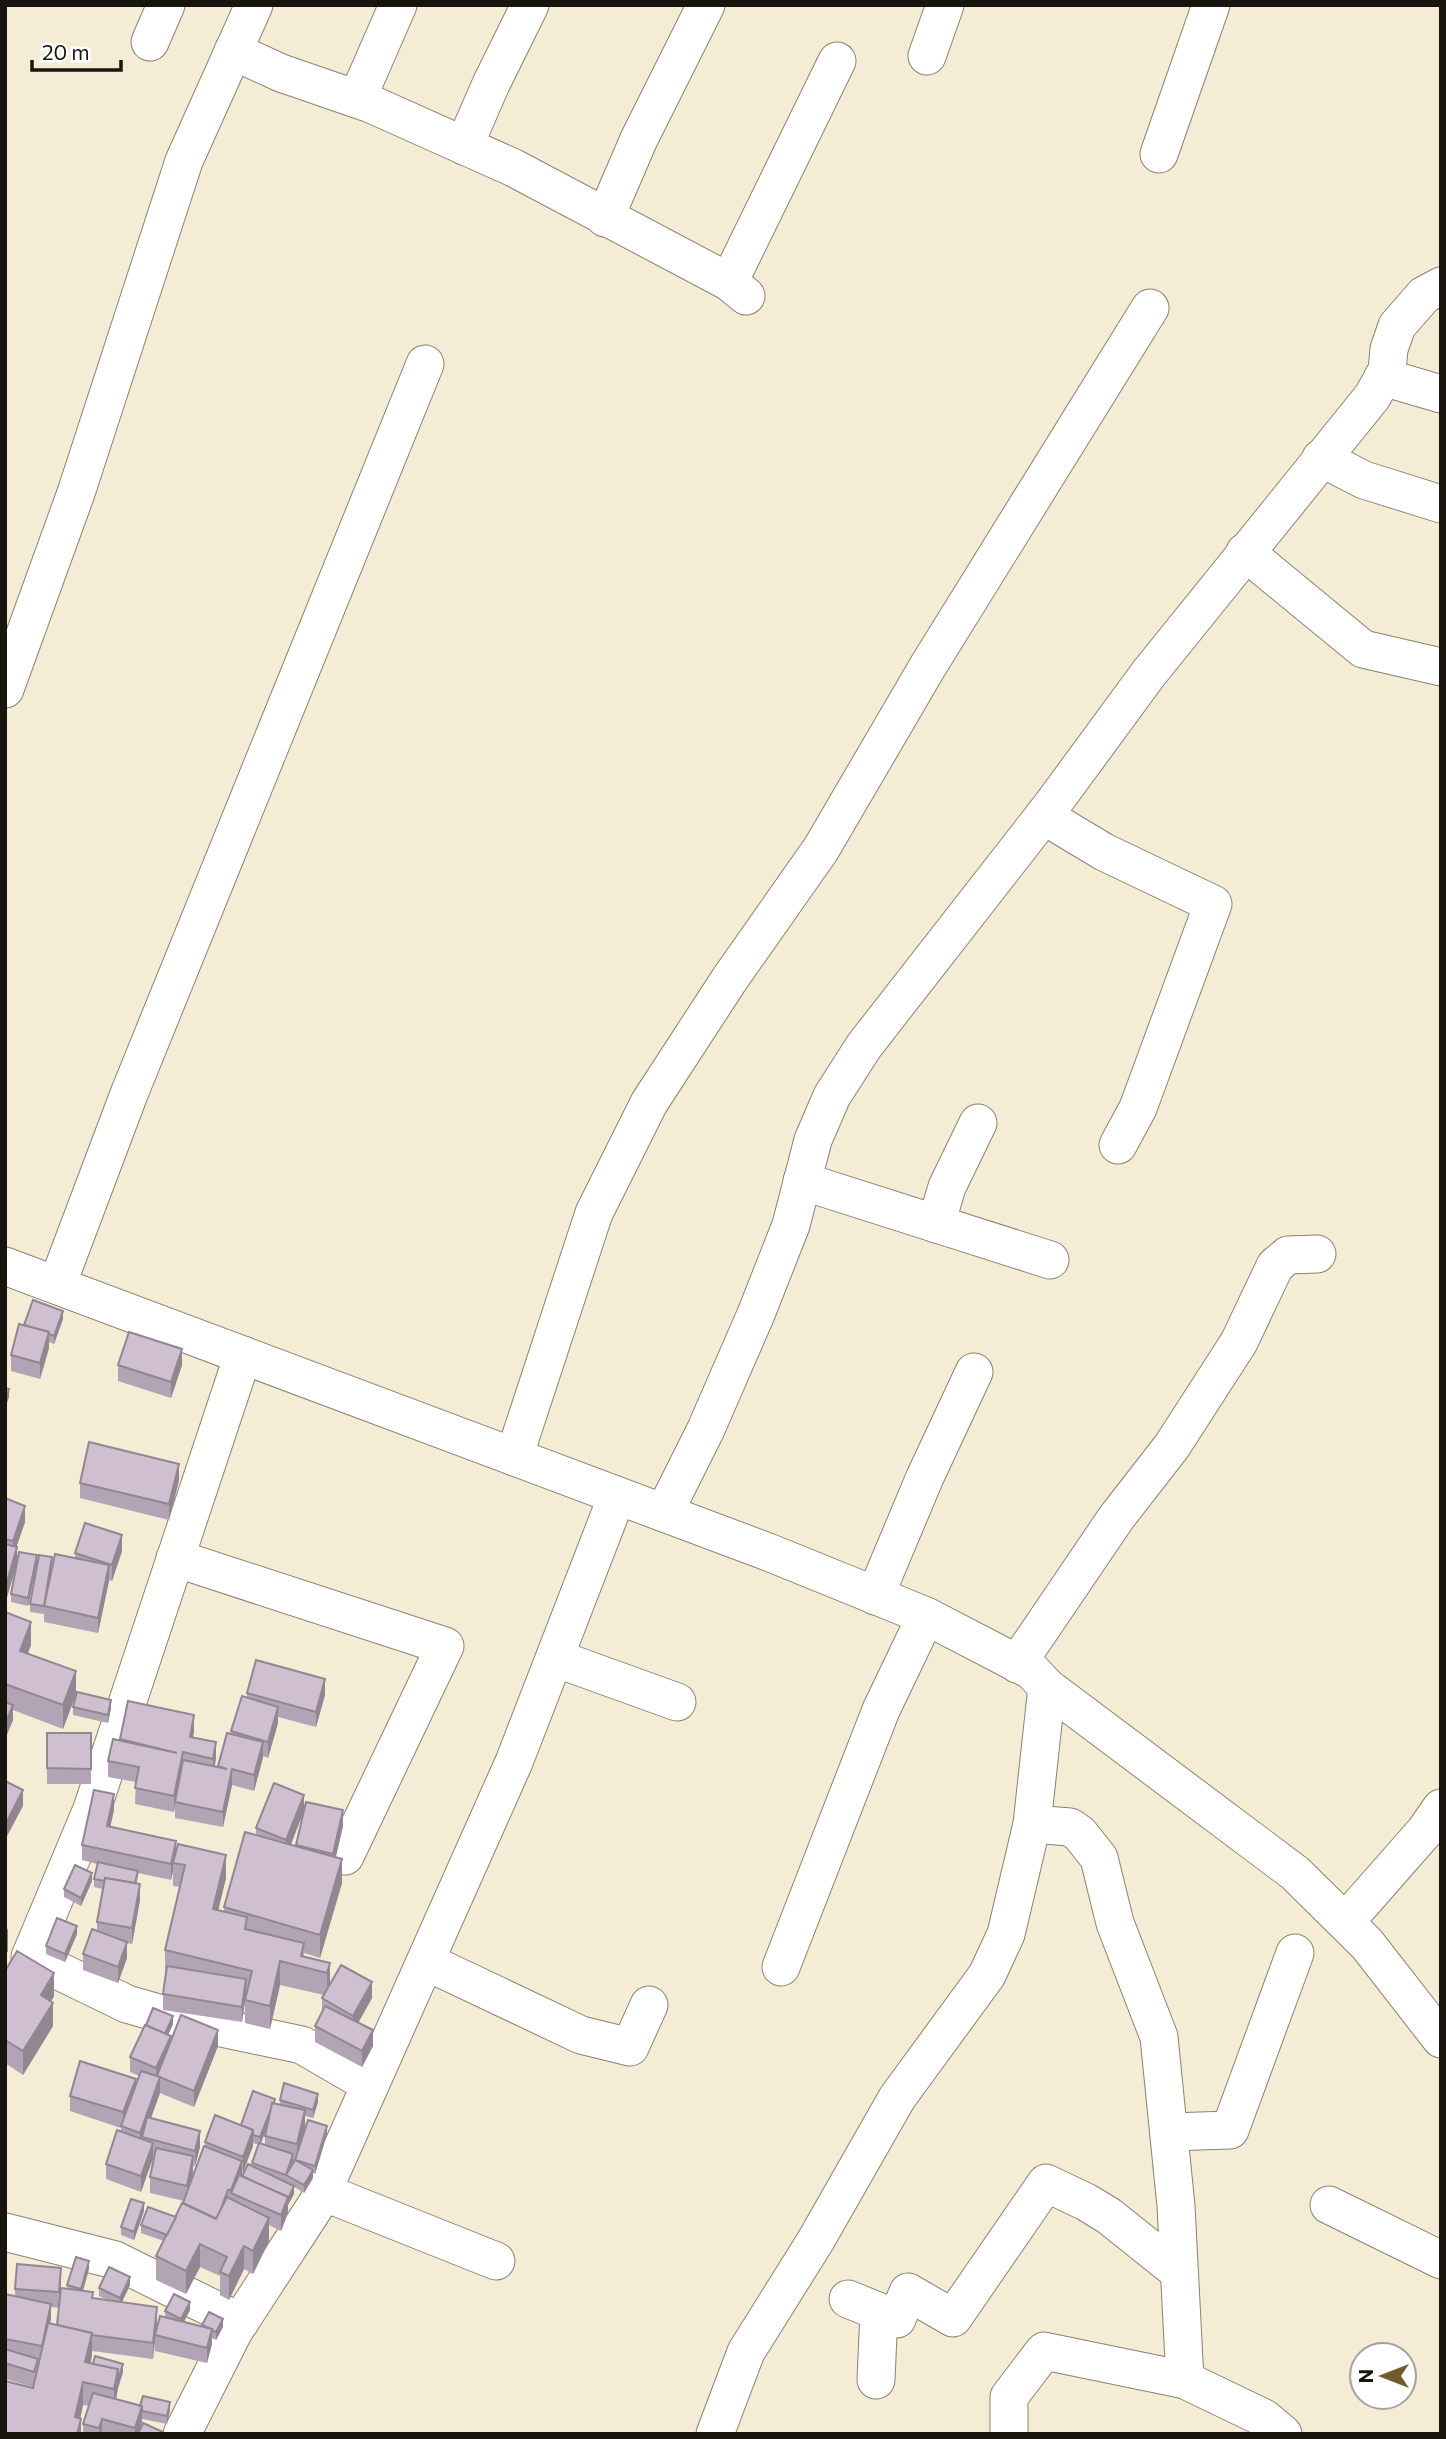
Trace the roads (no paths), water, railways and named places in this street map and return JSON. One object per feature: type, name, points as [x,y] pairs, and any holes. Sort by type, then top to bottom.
[{"type":"street","points":[[150,42],[166,5]]},
{"type":"street","points":[[5,689],[76,493],[184,160],[254,5]]},
{"type":"street","points":[[357,99],[398,5]]},
{"type":"street","points":[[464,146],[530,5]]},
{"type":"street","points":[[605,218],[639,139],[706,5]]},
{"type":"street","points":[[927,56],[945,5]]},
{"type":"street","points":[[1159,154],[1211,5]]},
{"type":"street","points":[[233,51],[281,73],[357,99],[514,168],[738,289],[837,61]]},
{"type":"street","points":[[664,1513],[706,1429],[756,1314],[791,1225],[813,1140],[832,1096],[864,1046],[1044,816],[1149,673],[1372,397],[1387,371],[1389,349],[1397,326],[1424,295],[1441,286]]},
{"type":"street","points":[[514,1457],[594,1213],[649,1103],[729,980],[821,849],[928,666],[1150,308]]},
{"type":"street","points":[[57,1285],[129,1094],[425,364]]},
{"type":"street","points":[[1383,377],[1441,394]]},
{"type":"street","points":[[1321,458],[1364,480],[1441,505]]},
{"type":"street","points":[[1245,552],[1363,649],[1441,667]]},
{"type":"street","points":[[1044,816],[1104,852],[1213,904],[1138,1108],[1118,1145]]},
{"type":"street","points":[[936,1224],[947,1187],[978,1124]]},
{"type":"street","points":[[802,1181],[1050,1260]]},
{"type":"street","points":[[1017,1664],[1116,1518],[1172,1446],[1239,1342],[1275,1266],[1288,1255],[1317,1254]]},
{"type":"street","points":[[6,1268],[768,1552],[926,1616],[1032,1671],[1047,1687],[1295,1873],[1367,1944],[1441,2039]]},
{"type":"street","points":[[243,1355],[92,1809],[18,1968],[179,2019],[302,2045],[369,2084]]},
{"type":"street","points":[[875,1596],[925,1477],[974,1372]]},
{"type":"street","points":[[183,2434],[240,2322],[323,2192],[514,1762],[617,1496]]},
{"type":"street","points":[[175,1558],[444,1646],[345,1856]]},
{"type":"street","points":[[781,1968],[881,1710],[926,1616]]},
{"type":"street","points":[[555,1658],[677,1702]]},
{"type":"street","points":[[715,2434],[747,2352],[816,2240],[897,2098],[987,1975],[1006,1934],[1032,1824],[1047,1687]]},
{"type":"street","points":[[1032,1824],[1070,1827],[1099,1858],[1115,1923],[1159,2037],[1180,2272],[1185,2380]]},
{"type":"street","points":[[1345,1922],[1436,1825]]},
{"type":"street","points":[[1169,2132],[1230,2130],[1295,1953]]},
{"type":"street","points":[[427,1962],[582,2035],[630,2047],[649,2005]]},
{"type":"street","points":[[876,2380],[864,2306],[897,2319],[908,2292],[953,2318],[1046,2183],[1109,2216],[1180,2272]]},
{"type":"street","points":[[323,2192],[496,2261]]},
{"type":"street","points":[[1329,2205],[1441,2260]]},
{"type":"street","points":[[5,2232],[114,2260],[240,2322]]},
{"type":"street","points":[[1009,2434],[1009,2397],[1044,2351],[1185,2380],[1264,2418],[1283,2434]]}]
